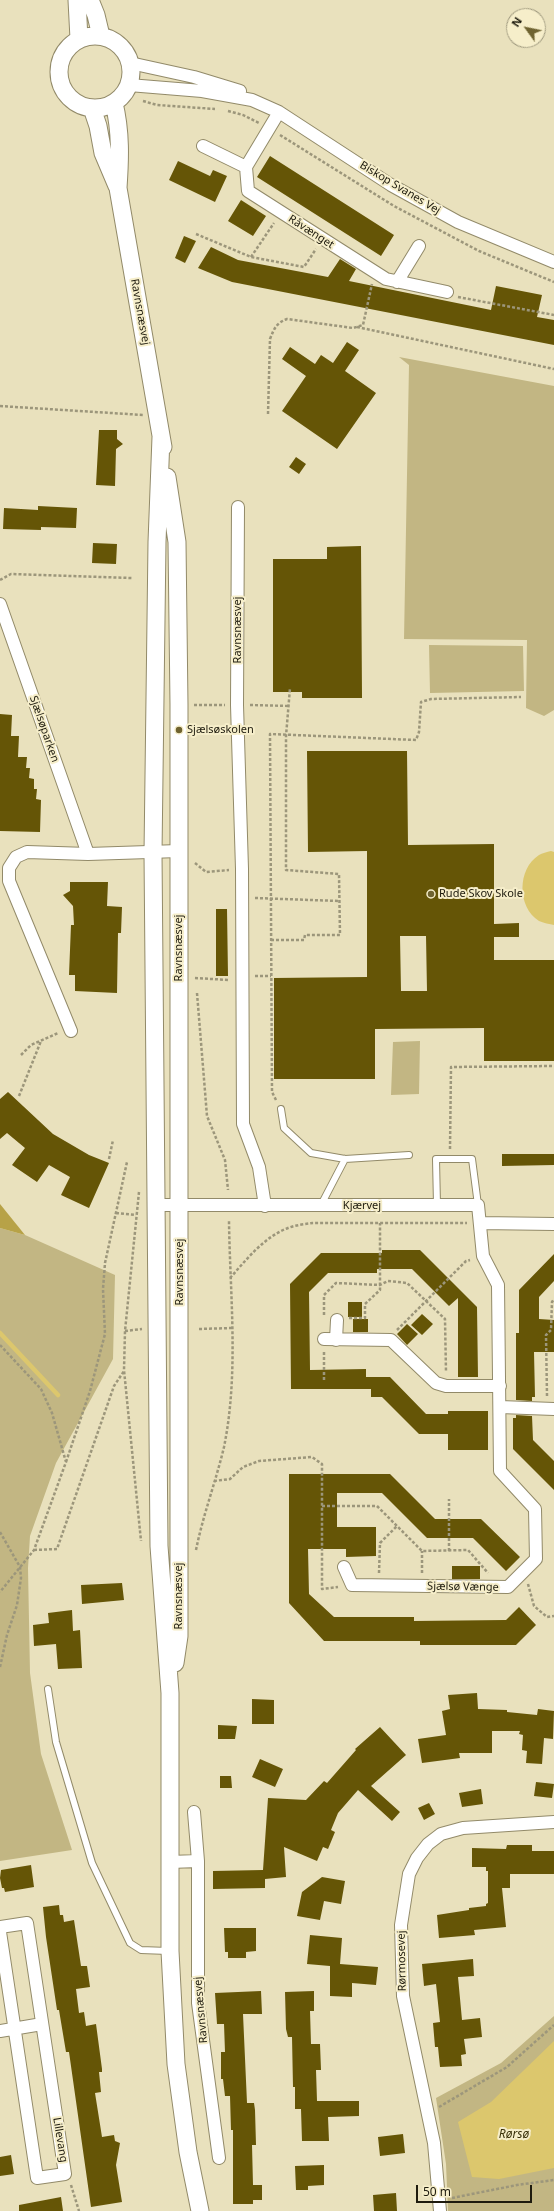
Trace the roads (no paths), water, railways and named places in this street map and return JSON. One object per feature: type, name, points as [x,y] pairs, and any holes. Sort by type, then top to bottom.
[{"type":"main road","points":[[77,0],[79,39]]},
{"type":"main road","points":[[90,0],[96,15],[101,36]]},
{"type":"main road","points":[[90,36],[101,36],[120,45],[126,53],[130,64],[131,74],[122,94],[103,108],[92,108],[72,101],[60,84],[60,63],[67,49],[79,39],[90,36]]},
{"type":"main road","name":"Ravnsnæsvej","points":[[118,188],[121,150],[118,122],[122,94]]},
{"type":"main road","name":"Ravnsnæsvej","points":[[92,108],[98,126],[103,153],[118,188],[161,436],[177,542],[179,705],[184,856],[180,1206],[179,1636],[170,1693]]},
{"type":"main road","name":"Ravnsnæsvej","points":[[161,436],[157,542],[153,853],[159,1546],[170,1693],[170,1951],[176,2064],[188,2152],[200,2211]]},
{"type":"street","name":"Biskop Svanes Vej","points":[[130,64],[202,80],[246,93],[252,100]]},
{"type":"street","name":"Biskop Svanes Vej","points":[[122,94],[202,91],[252,100],[279,112],[392,185],[458,222],[554,262]]},
{"type":"street","points":[[203,146],[246,167],[279,112]]},
{"type":"street","name":"Råvænget","points":[[246,167],[248,191],[374,272],[386,279],[446,292]]},
{"type":"street","points":[[397,282],[419,246]]},
{"type":"street","name":"Ravnsnæsvej","points":[[238,508],[237,705],[242,869],[243,1124],[259,1167],[265,1206]]},
{"type":"street","name":"Sjælsøparken","points":[[0,604],[88,854]]},
{"type":"street","points":[[70,1030],[9,881],[9,868],[16,857],[27,852],[88,854],[153,853],[184,856]]},
{"type":"street","name":"Kjærvej","points":[[155,1205],[478,1205]]},
{"type":"street","points":[[478,1205],[480,1223],[554,1224]]},
{"type":"street","name":"Sjælsø Vænge","points":[[344,1567],[352,1585],[508,1587],[536,1559],[535,1509],[500,1471],[498,1285],[483,1256],[480,1223]]},
{"type":"street","points":[[336,1320],[330,1340],[391,1340],[436,1383],[446,1386],[500,1386]]},
{"type":"street","points":[[500,1407],[551,1408]]},
{"type":"street","name":"Ravnsnæsvej","points":[[194,1812],[198,1861],[198,2003],[219,2158]]},
{"type":"street","name":"Rørmosevej","points":[[440,2206],[434,2143],[403,1996],[401,1925],[408,1874],[417,1858],[428,1844],[441,1834],[463,1828],[554,1822]]},
{"type":"street","points":[[170,1862],[198,1861]]},
{"type":"street","name":"Lillevang","points":[[0,1927],[27,1923],[65,2174],[37,2178],[0,1932]]},
{"type":"street","points":[[0,2031],[42,2024]]},
{"type":"lane","points":[[281,1109],[284,1128],[311,1153],[345,1159],[409,1155]]},
{"type":"lane","points":[[320,1206],[345,1159]]},
{"type":"lane","points":[[437,1205],[436,1159],[472,1159],[478,1205]]},
{"type":"lane","points":[[48,1689],[56,1742],[95,1869],[130,1943],[141,1950],[170,1951]]},
{"type":"water","points":[[551,851],[554,852],[554,925],[539,921],[532,915],[527,907],[522,888],[527,869],[532,861],[540,854]]},
{"type":"water","name":"Rørsø","points":[[554,2041],[554,2168],[499,2179],[472,2177],[458,2122],[491,2102]]},
{"type":"waterway","points":[[0,1333],[58,1395]]},
{"type":"place","name":"Sjælsøskolen","points":[[179,730]]},
{"type":"place","name":"Rude Skov Skole","points":[[431,894]]}]
